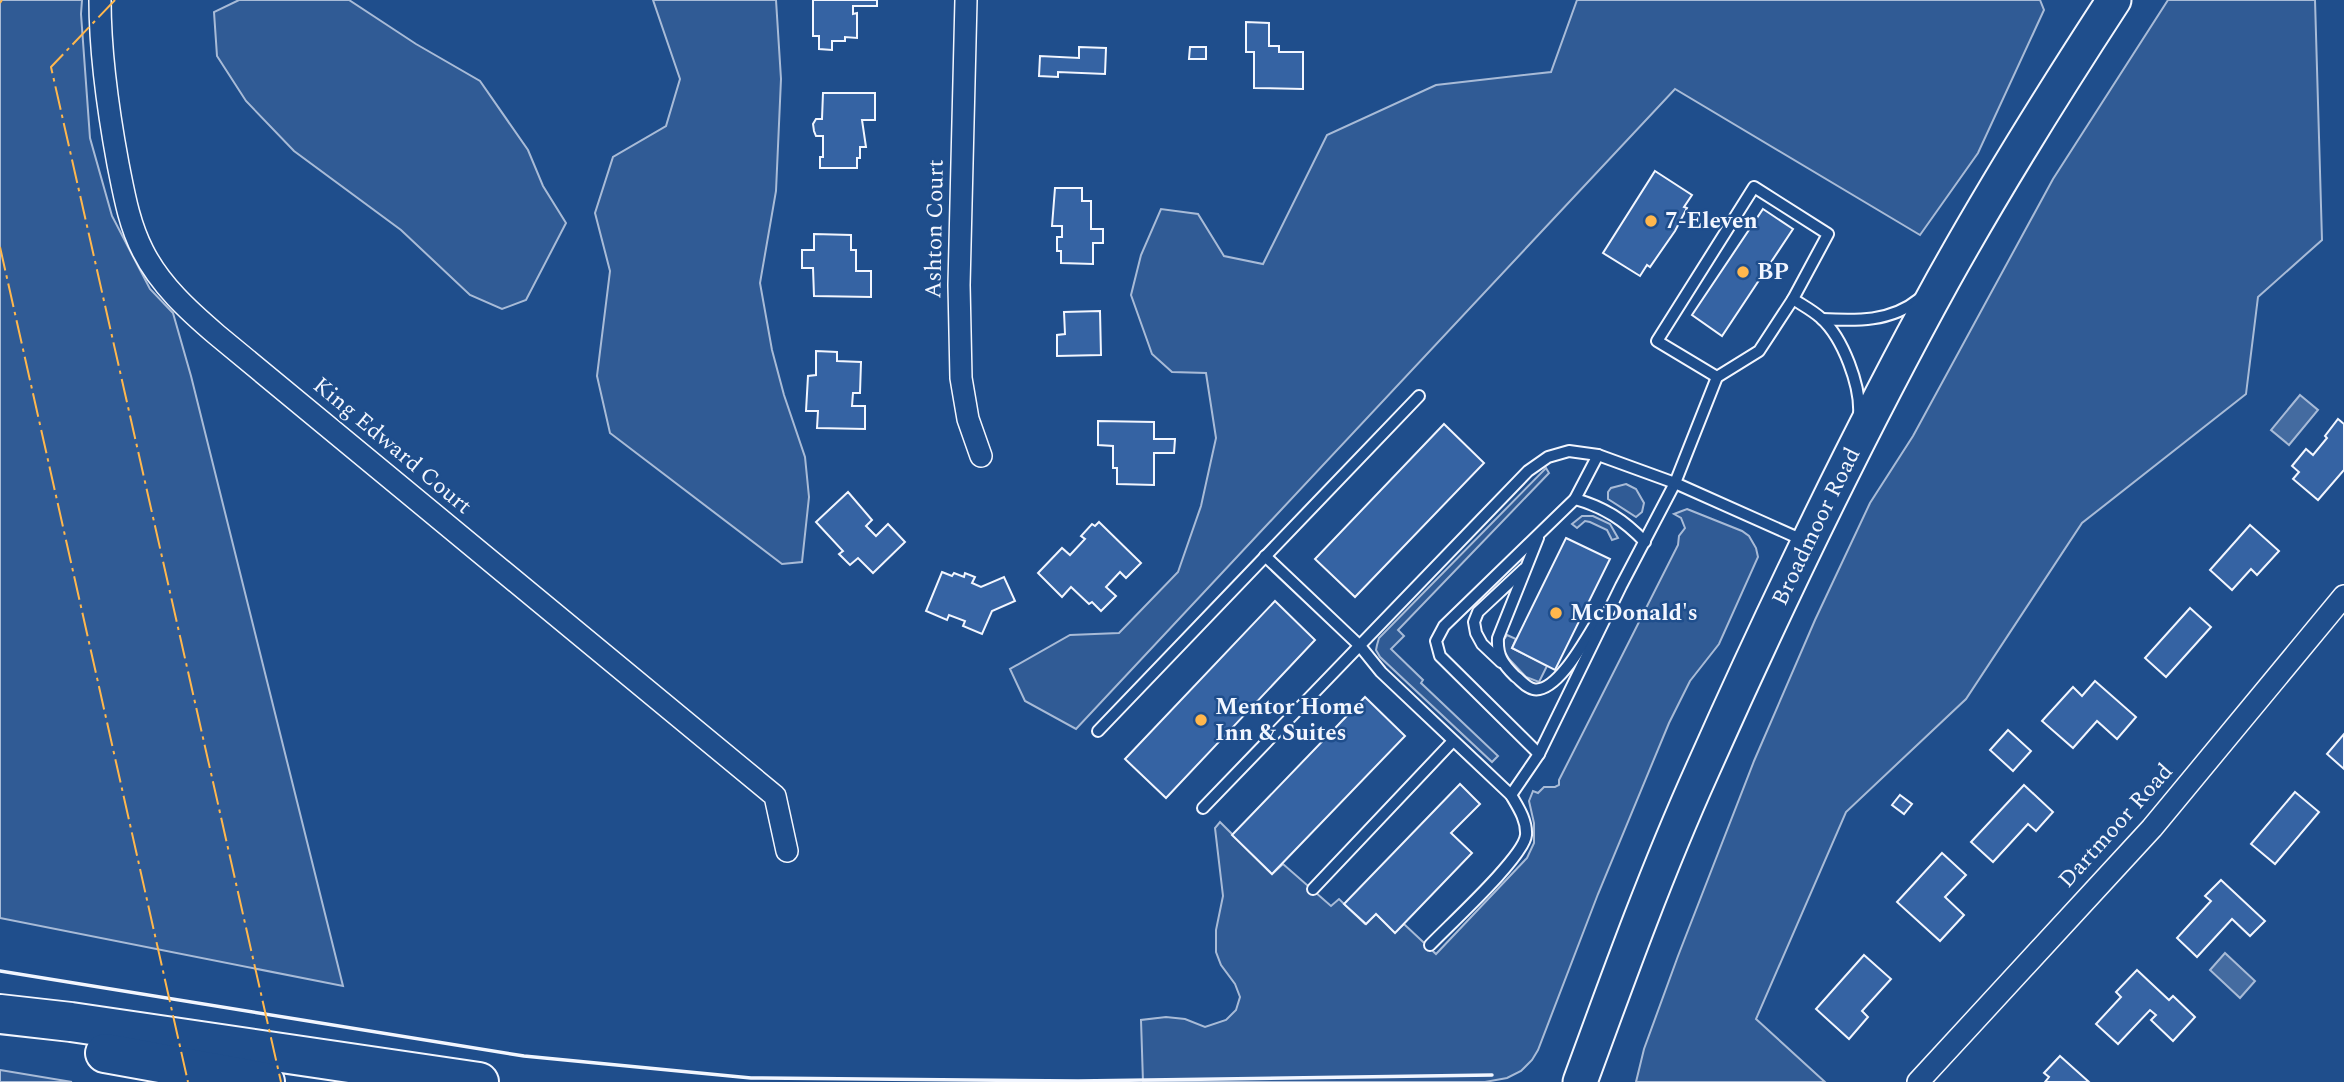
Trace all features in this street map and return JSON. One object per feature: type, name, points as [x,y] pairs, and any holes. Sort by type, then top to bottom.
[{"type":"highway","points":[[0,1014],[479,1082]]},
{"type":"highway","points":[[0,1033],[265,1082]]},
{"type":"main road","name":"Broadmoor Road","points":[[1580,1082],[1632,940],[1701,773],[1807,542],[1943,280],[2046,105],[2114,0]]},
{"type":"street","name":"King Edward Court","points":[[100,0],[105,86],[128,214],[143,252],[175,296],[217,335],[775,796],[787,851]]},
{"type":"street","name":"Ashton Court","points":[[966,0],[959,285],[961,378],[968,419],[981,456]]},
{"type":"street","name":"Dartmoor Road","points":[[1918,1082],[2152,828],[2344,596]]},
{"type":"lane","points":[[1511,795],[1539,754],[1675,483],[1717,377],[1759,351],[1793,299],[1828,234],[1754,187],[1657,341],[1717,377]]},
{"type":"lane","points":[[1822,319],[1884,317],[1912,305],[1943,280]]},
{"type":"lane","points":[[1793,299],[1822,319],[1839,343],[1852,372],[1859,406],[1857,446]]},
{"type":"lane","points":[[1098,731],[1419,396]]},
{"type":"lane","points":[[1203,808],[1528,471],[1548,457],[1569,451],[1598,455],[1675,483],[1807,542]]},
{"type":"lane","points":[[1539,754],[1440,656],[1436,641],[1444,626],[1575,499],[1598,455]]},
{"type":"lane","points":[[1575,499],[1610,512],[1645,542]]},
{"type":"lane","points":[[1501,662],[1497,648],[1498,638],[1540,532]]},
{"type":"lane","points":[[1265,556],[1360,646],[1381,672],[1511,795],[1523,815],[1526,836],[1516,856],[1430,945]]},
{"type":"lane","points":[[1526,567],[1478,612],[1474,622],[1482,644],[1527,687],[1540,689],[1559,678],[1621,586]]},
{"type":"lane","points":[[1313,889],[1453,741]]},
{"type":"shaded area","points":[[0,0],[82,0],[90,138],[112,216],[150,289],[173,313],[343,986],[0,918]]},
{"type":"shaded area","points":[[239,0],[349,0],[416,44],[480,81],[528,150],[543,186],[566,223],[526,300],[502,309],[470,295],[401,230],[294,151],[246,101],[217,56],[214,12]]},
{"type":"shaded area","points":[[653,0],[776,0],[781,79],[776,191],[760,283],[772,350],[805,457],[809,497],[802,562],[782,564],[610,433],[597,376],[610,271],[595,213],[613,157],[666,126],[680,79]]},
{"type":"shaded area","points":[[1577,0],[2040,0],[2044,10],[1978,153],[1920,235],[1675,89],[1076,729],[1025,701],[1010,669],[1070,635],[1119,633],[1178,572],[1201,506],[1216,438],[1206,373],[1172,372],[1152,354],[1131,295],[1141,255],[1161,209],[1198,214],[1224,256],[1263,264],[1327,135],[1436,85],[1551,72]]},
{"type":"shaded area","points":[[2168,0],[2315,0],[2322,240],[2258,297],[2246,394],[2082,523],[1966,699],[1846,812],[1756,1019],[1825,1082],[1636,1082],[1644,1049],[1678,956],[1754,761],[1815,620],[1870,503],[1913,436],[2053,179]]},
{"type":"shaded area","points":[[2300,395],[2318,410],[2289,445],[2271,430]]},
{"type":"shaded area","points":[[1546,468],[1549,473],[1398,630],[1404,636],[1391,649],[1423,680],[1421,683],[1498,756],[1492,762],[1380,657],[1376,650],[1379,638]]},
{"type":"shaded area","points":[[1626,484],[1636,489],[1644,503],[1642,512],[1636,517],[1608,499],[1611,488]]},
{"type":"shaded area","points":[[1687,509],[1742,531],[1749,536],[1758,557],[1719,644],[1690,681],[1669,723],[1532,1060],[1521,1071],[1507,1078],[1485,1082],[1143,1082],[1141,1020],[1166,1017],[1185,1019],[1205,1027],[1226,1020],[1236,1010],[1240,997],[1216,952],[1216,930],[1223,896],[1215,828],[1220,822],[1272,874],[1283,864],[1331,906],[1339,899],[1365,924],[1376,914],[1395,932],[1404,924],[1436,954],[1527,858],[1534,843],[1534,823],[1529,801],[1533,791],[1538,793],[1544,787],[1559,785],[1559,780],[1678,545],[1679,536],[1685,528],[1681,518],[1674,514]]},
{"type":"shaded area","points":[[1582,516],[1593,516],[1610,524],[1618,538],[1612,540],[1607,530],[1590,522],[1585,521],[1577,528],[1572,524]]},
{"type":"shaded area","points":[[1507,635],[1516,639],[1512,648],[1547,666],[1539,682],[1526,677],[1509,659],[1504,651],[1503,641]]},
{"type":"shaded area","points":[[2225,953],[2255,981],[2240,998],[2210,970]]},
{"type":"shaded area","points":[[0,1070],[72,1082],[0,1082]]},
{"type":"building","points":[[813,0],[877,0],[877,6],[853,6],[853,14],[857,13],[857,38],[845,37],[845,41],[832,41],[832,50],[819,49],[819,36],[813,36]]},
{"type":"building","points":[[1246,22],[1269,23],[1269,46],[1279,46],[1279,52],[1303,52],[1303,89],[1254,88],[1254,52],[1246,52]]},
{"type":"building","points":[[1079,47],[1106,48],[1105,74],[1058,72],[1058,77],[1039,76],[1040,56],[1079,58]]},
{"type":"building","points":[[1190,47],[1206,47],[1206,59],[1189,59]]},
{"type":"building","points":[[823,93],[875,93],[875,120],[862,120],[866,147],[860,147],[857,168],[820,168],[823,136],[816,136],[813,124],[816,119],[822,119]]},
{"type":"building","points":[[1655,171],[1692,195],[1684,207],[1687,208],[1675,231],[1650,267],[1647,265],[1640,276],[1603,253]]},
{"type":"building","points":[[1055,188],[1082,188],[1082,201],[1091,201],[1091,229],[1103,229],[1103,243],[1093,243],[1093,264],[1061,263],[1061,251],[1057,251],[1057,237],[1062,237],[1062,226],[1052,226]]},
{"type":"building","points":[[1763,209],[1793,229],[1722,336],[1692,315]]},
{"type":"building","points":[[814,234],[851,235],[851,250],[856,250],[856,271],[871,271],[871,297],[814,296],[813,268],[802,268],[802,250],[814,250]]},
{"type":"building","points":[[1100,311],[1101,355],[1057,356],[1057,335],[1065,334],[1064,312]]},
{"type":"building","points":[[816,351],[837,352],[837,361],[861,362],[860,393],[853,393],[852,406],[865,406],[865,429],[817,428],[818,411],[806,411],[808,376],[816,375]]},
{"type":"building","points":[[2338,419],[2344,424],[2344,470],[2318,500],[2293,479],[2299,472],[2292,466],[2306,449],[2313,455]]},
{"type":"building","points":[[1098,421],[1154,422],[1154,439],[1175,439],[1174,453],[1154,453],[1154,485],[1117,484],[1117,468],[1113,468],[1113,446],[1098,445]]},
{"type":"building","points":[[1444,424],[1484,463],[1355,597],[1315,559]]},
{"type":"building","points":[[848,492],[872,520],[866,526],[876,536],[888,524],[905,542],[873,573],[858,558],[850,565],[839,554],[843,551],[816,522]]},
{"type":"building","points":[[1099,522],[1141,563],[1126,578],[1120,572],[1106,587],[1116,596],[1101,611],[1071,587],[1062,597],[1038,573],[1062,548],[1070,555],[1085,539],[1081,536],[1092,524],[1095,526]]},
{"type":"building","points":[[2250,525],[2279,551],[2257,575],[2251,569],[2232,590],[2210,570]]},
{"type":"building","name":"McDonald's","points":[[1566,538],[1610,559],[1555,670],[1512,648]]},
{"type":"building","points":[[942,572],[964,577],[965,573],[975,577],[972,583],[981,587],[1004,577],[1015,601],[992,611],[982,634],[963,626],[965,621],[949,615],[947,620],[926,611]]},
{"type":"building","name":"Mentor Home Inn & Suites","points":[[1275,601],[1315,640],[1166,798],[1125,759]]},
{"type":"building","points":[[2190,608],[2211,627],[2166,677],[2145,658]]},
{"type":"building","points":[[2095,681],[2136,717],[2117,739],[2097,721],[2073,748],[2042,721],[2073,687],[2082,696]]},
{"type":"building","name":"Mentor Home Inn & Suites","points":[[1365,697],[1405,736],[1272,874],[1232,835]]},
{"type":"building","points":[[2008,730],[2031,751],[2013,771],[1990,750]]},
{"type":"building","points":[[2344,734],[2344,769],[2327,754]]},
{"type":"building","points":[[1460,784],[1480,804],[1451,833],[1472,853],[1395,933],[1376,914],[1366,924],[1344,904]]},
{"type":"building","points":[[2024,785],[2053,812],[2036,831],[2028,824],[1993,862],[1971,842]]},
{"type":"building","points":[[2295,792],[2319,812],[2275,864],[2251,844]]},
{"type":"building","points":[[1900,795],[1912,804],[1904,814],[1892,805]]},
{"type":"building","points":[[1942,853],[1966,875],[1945,897],[1964,915],[1940,941],[1897,902]]},
{"type":"building","points":[[2221,880],[2265,921],[2250,936],[2232,919],[2197,957],[2177,938],[2211,901],[2205,896]]},
{"type":"building","points":[[1864,955],[1891,979],[1862,1011],[1868,1017],[1849,1039],[1816,1009]]},
{"type":"building","points":[[2137,970],[2169,1000],[2173,996],[2195,1017],[2173,1041],[2151,1020],[2156,1015],[2150,1010],[2118,1044],[2096,1024],[2121,997],[2116,992]]},
{"type":"building","points":[[2060,1056],[2089,1082],[2045,1082],[2049,1077],[2044,1073]]},
{"type":"wall","points":[[0,971],[524,1056],[751,1078],[1078,1081],[1492,1075]]},
{"type":"power","points":[[115,0],[51,67],[281,1082]]},
{"type":"power","points":[[0,247],[188,1082]]},
{"type":"place","name":"7-Eleven","points":[[1651,221]]},
{"type":"place","name":"BP","points":[[1743,272]]},
{"type":"place","name":"McDonald's","points":[[1556,613]]},
{"type":"place","name":"Mentor Home Inn & Suites","points":[[1201,720]]}]
